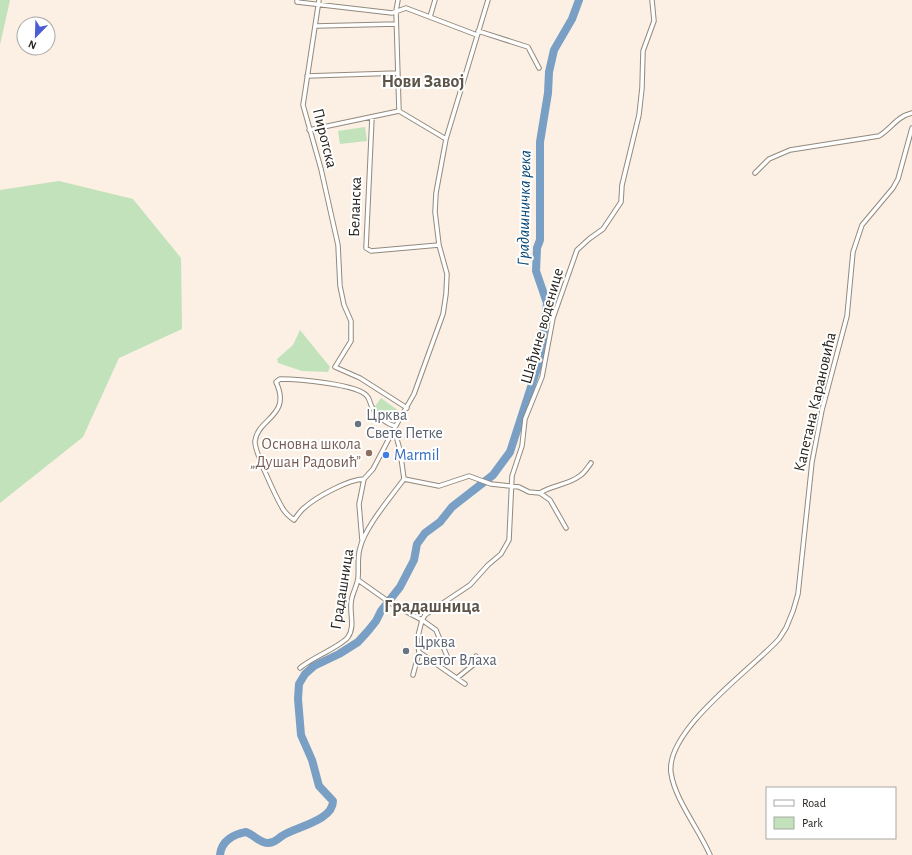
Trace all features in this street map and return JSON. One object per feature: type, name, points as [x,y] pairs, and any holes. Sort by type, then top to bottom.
[{"type":"street","points":[[297,0],[297,2],[318,6],[392,13],[406,8],[478,33],[528,48],[539,68]]},
{"type":"street","name":"Пиротска","points":[[319,0],[303,105],[321,169],[338,244],[340,286],[344,305],[351,321],[351,341],[347,350],[335,367],[360,378],[407,408]]},
{"type":"street","points":[[398,0],[396,24],[399,111]]},
{"type":"street","points":[[430,17],[435,0]]},
{"type":"street","points":[[362,542],[359,504],[364,479],[373,469],[414,394],[442,314],[447,284],[447,274],[439,245],[435,200],[446,139],[488,0]]},
{"type":"street","name":"Шађине воденице","points":[[512,487],[512,476],[522,446],[525,419],[542,377],[553,318],[577,250],[588,239],[603,229],[621,202],[622,185],[639,115],[642,88],[643,50],[654,21],[652,0]]},
{"type":"street","points":[[316,26],[396,24]]},
{"type":"street","points":[[307,76],[398,73]]},
{"type":"street","points":[[309,130],[399,111],[446,139]]},
{"type":"street","points":[[755,173],[769,159],[790,150],[879,136],[888,131],[899,117],[912,113]]},
{"type":"street","name":"Беланска","points":[[372,117],[366,248],[371,251],[439,245]]},
{"type":"street","name":"Капетана Карановића","points":[[710,855],[702,835],[676,792],[671,772],[675,752],[686,732],[709,705],[738,676],[779,639],[786,628],[793,611],[798,594],[802,569],[812,462],[822,410],[847,316],[853,252],[862,225],[898,180],[912,128]]},
{"type":"street","points":[[364,479],[354,479],[326,493],[304,508],[294,520],[284,510],[255,450],[256,436],[276,412],[280,403],[281,395],[277,380],[295,379],[336,384],[359,391],[367,396],[373,408],[381,417],[395,428],[404,479],[439,486],[469,476],[479,478],[491,484],[519,487],[529,492],[540,492],[549,487],[566,483],[578,477],[591,463]]},
{"type":"street","name":"Градашница","points":[[300,668],[308,661],[336,646],[348,636],[351,627],[351,604],[358,580],[358,556],[362,542],[381,511],[404,479]]},
{"type":"street","points":[[413,675],[419,652],[417,640],[422,620],[429,611],[462,592],[506,547],[510,532],[512,487]]},
{"type":"street","points":[[540,492],[550,500],[566,528]]},
{"type":"street","points":[[358,580],[392,604],[422,620],[436,630],[447,656]]},
{"type":"street","points":[[419,652],[465,684]]},
{"type":"street","points":[[457,678],[473,665],[476,656]]},
{"type":"green space","points":[[0,0],[10,0],[0,45]]},
{"type":"green space","points":[[365,127],[367,141],[340,144],[338,131]]},
{"type":"green space","points":[[59,181],[133,199],[181,258],[182,329],[119,358],[83,437],[0,503],[0,190]]},
{"type":"green space","points":[[300,330],[330,367],[328,372],[302,371],[278,363],[277,359],[293,345]]},
{"type":"green space","points":[[381,398],[399,411],[391,422],[373,409]]},
{"type":"waterway","name":"Градашничка река","points":[[220,855],[226,842],[237,834],[246,832],[262,842],[268,843],[276,841],[282,836],[312,823],[327,814],[333,801],[319,786],[312,760],[301,735],[298,699],[299,684],[305,674],[314,666],[339,654],[358,642],[376,621],[381,611],[400,587],[414,560],[417,544],[425,533],[440,522],[452,507],[493,475],[510,452],[541,356],[547,303],[536,271],[537,248],[540,240],[540,142],[548,93],[549,72],[554,50],[572,19],[579,0]]},
{"type":"place","name":"Црква Свете Петке","points":[[358,424]]},
{"type":"place","name":"Основна школа „Душан Радовић”","points":[[369,453]]},
{"type":"place","name":"Marmil","points":[[386,455]]},
{"type":"place","name":"Црква Светог Влаха","points":[[406,651]]},
{"type":"district","name":"Нови Завој","points":[[423,82]]},
{"type":"district","name":"Градашница","points":[[432,607]]}]
